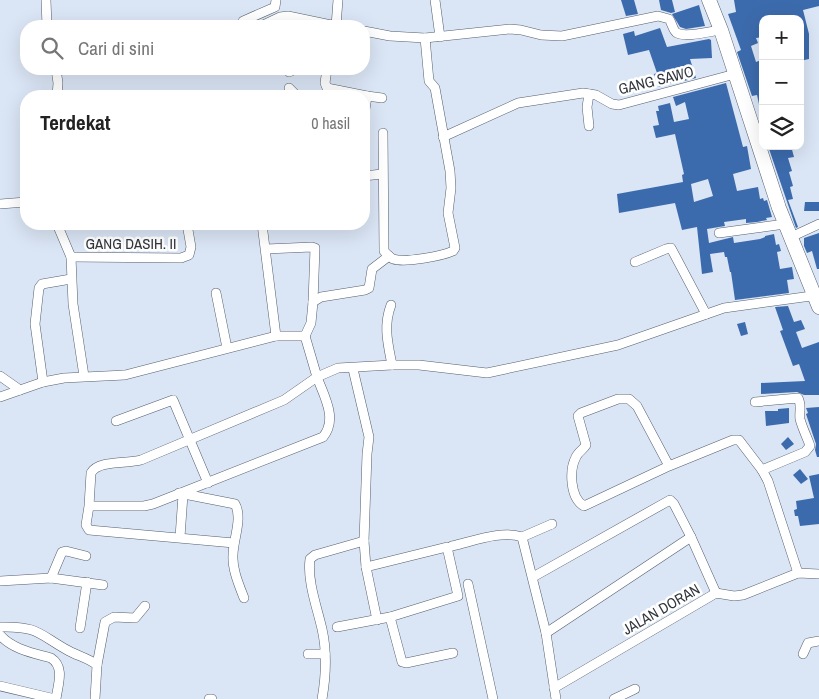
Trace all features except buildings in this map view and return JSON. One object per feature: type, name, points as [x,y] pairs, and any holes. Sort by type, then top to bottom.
[{"type":"main road","points":[[709,0],[721,30],[788,230],[818,300]]},
{"type":"street","points":[[46,0],[47,20]]},
{"type":"street","points":[[245,20],[275,7],[276,0]]},
{"type":"street","points":[[336,20],[338,0]]},
{"type":"street","points":[[435,0],[440,37]]},
{"type":"street","points":[[275,20],[288,16],[307,20]]},
{"type":"street","points":[[370,32],[390,36],[425,38],[510,29],[542,35],[562,36],[658,16],[670,21],[674,30],[678,33],[691,34],[721,30]]},
{"type":"street","points":[[383,133],[384,251],[395,260],[410,260],[450,252],[455,248],[448,213],[452,188],[435,88],[429,81],[425,38]]},
{"type":"street","name":"GANG SAWO","points":[[589,94],[619,105],[736,74]]},
{"type":"street","points":[[57,75],[57,90]]},
{"type":"street","points":[[326,75],[325,83],[328,88],[338,90]]},
{"type":"street","points":[[443,137],[518,103],[589,94],[587,107],[589,126]]},
{"type":"street","points":[[370,96],[382,98]]},
{"type":"street","points":[[370,175],[382,174]]},
{"type":"street","points":[[0,204],[20,202]]},
{"type":"street","points":[[719,233],[788,230],[819,224]]},
{"type":"street","points":[[59,230],[71,257],[73,304],[84,376]]},
{"type":"street","name":"GANG DASIH. II","points":[[71,257],[181,258],[189,255],[191,247],[188,230]]},
{"type":"street","points":[[263,230],[276,336]]},
{"type":"street","points":[[89,506],[144,506],[181,494],[323,437],[329,428],[329,408],[305,336],[311,323],[315,248],[266,249]]},
{"type":"street","points":[[635,262],[671,248],[706,314]]},
{"type":"street","points":[[313,302],[321,297],[369,288],[372,269],[378,262],[388,256]]},
{"type":"street","points":[[43,382],[35,324],[39,288],[42,284],[71,279]]},
{"type":"street","points":[[216,293],[227,348]]},
{"type":"street","points":[[234,543],[89,530],[86,524],[91,473],[94,468],[106,464],[141,460],[284,400],[317,376],[338,368],[392,365],[426,366],[487,373],[618,345],[649,336],[724,308],[818,300]]},
{"type":"street","points":[[391,305],[386,322],[386,330],[392,365]]},
{"type":"street","points":[[0,397],[43,382],[84,376],[131,374],[276,336],[305,336]]},
{"type":"street","points":[[352,368],[369,437],[366,454],[364,541],[366,567],[377,620]]},
{"type":"street","points":[[0,376],[20,390]]},
{"type":"street","points":[[669,466],[637,406],[629,398],[618,399],[581,413],[578,416],[586,445],[576,458],[572,480],[576,498],[582,506],[669,466],[738,439],[762,470],[768,481],[798,573]]},
{"type":"street","points":[[755,402],[798,398],[801,422],[810,443],[805,452],[762,470]]},
{"type":"street","points":[[116,421],[173,400],[208,483]]},
{"type":"street","points":[[180,537],[181,494]]},
{"type":"street","points":[[181,494],[236,504],[238,518],[233,563],[244,598]]},
{"type":"street","points":[[533,577],[668,500],[674,504],[716,593]]},
{"type":"street","points":[[452,546],[497,536],[512,535],[522,538],[552,524]]},
{"type":"street","points":[[546,633],[691,537]]},
{"type":"street","points":[[522,538],[546,633],[556,699]]},
{"type":"street","points":[[322,699],[325,683],[325,654],[323,631],[311,582],[310,559],[315,554],[364,541]]},
{"type":"street","points":[[337,627],[390,617],[458,596],[447,547],[366,567]]},
{"type":"street","points":[[51,578],[62,552],[66,551],[86,556]]},
{"type":"street","name":"JALAN DORAN","points":[[554,688],[716,593],[734,596],[798,573],[819,574]]},
{"type":"street","points":[[0,581],[51,578],[103,585]]},
{"type":"street","points":[[80,628],[87,582]]},
{"type":"street","points":[[468,584],[493,699]]},
{"type":"street","points":[[94,699],[97,665],[105,622],[114,617],[135,618],[145,606]]},
{"type":"street","points":[[390,617],[402,662],[406,663],[453,653]]},
{"type":"street","points":[[0,628],[19,627],[33,629],[67,650],[97,665]]},
{"type":"street","points":[[0,634],[8,643],[16,647],[56,661],[60,672],[55,699],[0,686]]},
{"type":"street","points":[[803,654],[808,643],[819,640]]},
{"type":"street","points":[[308,654],[325,654]]},
{"type":"street","points":[[614,699],[634,689]]}]
